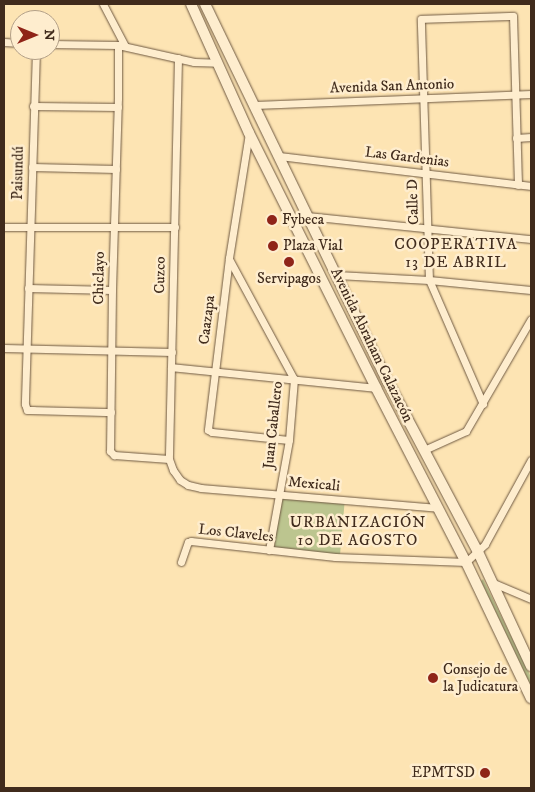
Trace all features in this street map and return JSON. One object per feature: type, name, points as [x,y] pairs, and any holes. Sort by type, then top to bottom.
[{"type":"main road","name":"Avenida Abraham Calazacón","points":[[191,4],[249,133],[376,388],[466,562],[531,698]]},
{"type":"main road","name":"Avenida Abraham Calazacón","points":[[205,4],[388,382],[478,552],[531,666]]},
{"type":"street","points":[[103,4],[121,45]]},
{"type":"street","name":"Calle D","points":[[483,404],[429,280],[421,19],[513,16],[516,94]]},
{"type":"street","points":[[60,44],[121,45],[194,62],[218,63]]},
{"type":"street","name":"Chiclayo","points":[[121,45],[112,290],[111,454],[169,459]]},
{"type":"street","name":"Cuzco","points":[[169,459],[178,58]]},
{"type":"street","name":"Paisundú","points":[[35,60],[25,404],[27,410],[111,412]]},
{"type":"street","points":[[516,94],[518,184]]},
{"type":"street","name":"Avenida San Antonio","points":[[255,105],[531,94]]},
{"type":"street","points":[[33,106],[118,107]]},
{"type":"street","name":"Caazapa","points":[[249,133],[229,258],[208,430],[288,440]]},
{"type":"street","points":[[516,138],[531,138]]},
{"type":"street","name":"Las Gardenias","points":[[279,156],[531,186]]},
{"type":"street","points":[[32,167],[116,169]]},
{"type":"street","points":[[307,216],[531,239]]},
{"type":"street","points":[[4,227],[175,227]]},
{"type":"street","name":"Juan Caballero","points":[[229,258],[294,379],[288,440],[269,550]]},
{"type":"street","points":[[337,275],[429,280],[531,290]]},
{"type":"street","points":[[28,288],[112,290]]},
{"type":"street","points":[[424,450],[466,430],[483,404],[531,319]]},
{"type":"street","points":[[4,348],[172,352]]},
{"type":"street","points":[[171,367],[376,388]]},
{"type":"street","name":"Mexicali","points":[[169,459],[180,480],[188,485],[438,508]]},
{"type":"street","points":[[466,562],[485,544],[531,460]]},
{"type":"street","name":"Los Claveles","points":[[181,562],[188,542],[192,541],[335,557],[466,562]]},
{"type":"street","points":[[491,582],[531,599]]},
{"type":"green space","points":[[279,495],[345,501],[340,557],[274,551]]},
{"type":"green space","points":[[483,579],[531,677],[531,686],[481,581]]},
{"type":"place","name":"Fybeca","points":[[272,220]]},
{"type":"place","name":"Plaza Vial","points":[[273,246]]},
{"type":"place","name":"Servipagos","points":[[289,262]]},
{"type":"place","name":"Consejo de la Judicatura","points":[[433,678]]},
{"type":"place","name":"EPMTSD","points":[[485,773]]},
{"type":"district","name":"COOPERATIVA 13 DE ABRIL","points":[[456,253]]},
{"type":"district","name":"URBANIZACIÓN 10 DE AGOSTO","points":[[358,531]]}]
